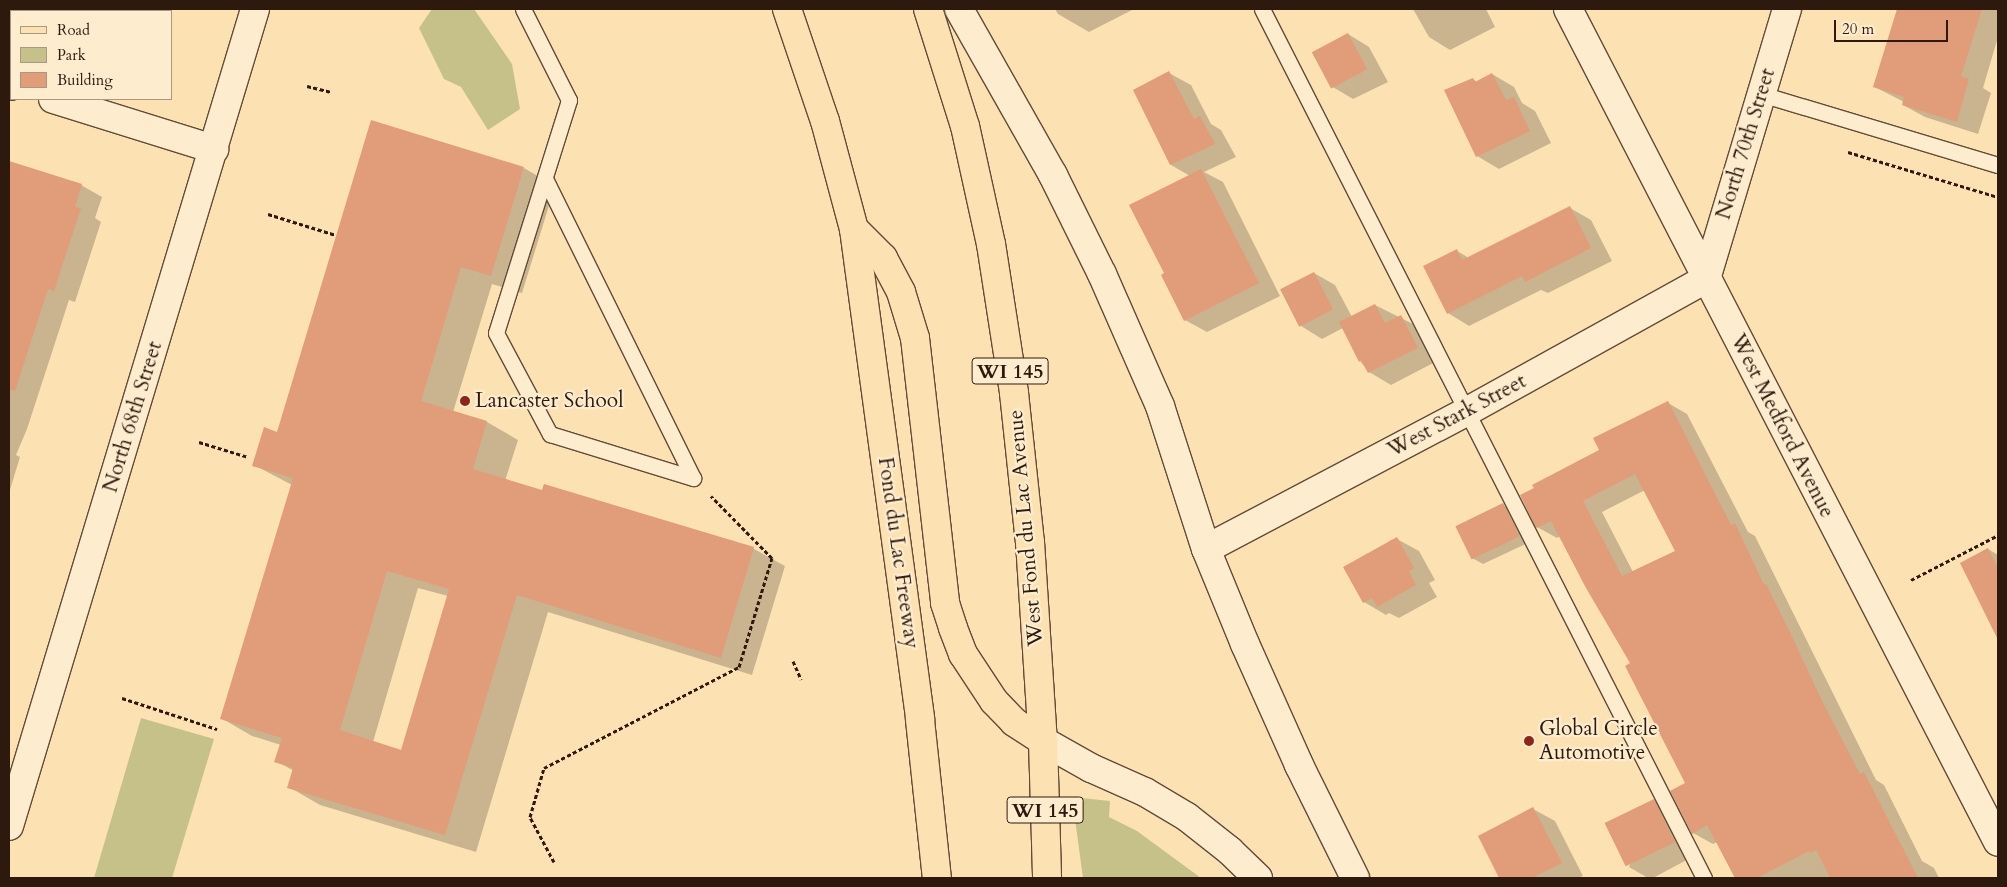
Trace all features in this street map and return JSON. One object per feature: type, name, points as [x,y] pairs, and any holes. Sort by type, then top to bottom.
[{"type":"main road","points":[[787,9],[825,122],[854,229],[883,258],[901,292],[915,338],[945,603],[952,628],[963,654],[994,701],[1014,722],[1044,741]]},
{"type":"main road","name":"West Fond du Lac Avenue","points":[[928,9],[965,126],[992,253],[1014,394],[1030,542],[1044,741]]},
{"type":"main road","name":"Fond du Lac Freeway","points":[[854,229],[919,711],[937,878]]},
{"type":"main road","name":"WI 145","points":[[1044,741],[1047,878]]},
{"type":"street","name":"North 68th Street","points":[[9,826],[255,9]]},
{"type":"street","points":[[958,9],[1053,174],[1102,274],[1160,406],[1206,549],[1299,765],[1355,878]]},
{"type":"street","name":"West Medford Avenue","points":[[1568,9],[1706,280],[1998,842]]},
{"type":"street","name":"North 70th Street","points":[[1706,280],[1787,9]]},
{"type":"street","points":[[56,100],[214,148]]},
{"type":"street","name":"West Stark Street","points":[[1206,549],[1466,412],[1706,280]]},
{"type":"street","points":[[1044,741],[1091,768],[1145,792],[1188,817],[1230,851],[1258,878]]},
{"type":"lane","points":[[523,9],[569,100],[496,333],[550,434],[693,478]]},
{"type":"lane","points":[[1262,9],[1704,878]]},
{"type":"lane","points":[[1761,94],[1998,166]]},
{"type":"lane","points":[[545,179],[693,478]]},
{"type":"path","points":[[307,86],[331,92]]},
{"type":"path","points":[[1841,149],[1998,197]]},
{"type":"path","points":[[268,214],[336,235]]},
{"type":"path","points":[[199,442],[248,457]]},
{"type":"path","points":[[554,862],[530,817],[544,768],[739,667],[772,558],[693,478]]},
{"type":"path","points":[[1911,580],[1998,535]]},
{"type":"path","points":[[793,661],[801,678]]},
{"type":"path","points":[[122,698],[217,730]]},
{"type":"green space","points":[[432,9],[474,9],[512,64],[520,109],[488,130],[461,87],[444,79],[419,28]]},
{"type":"green space","points":[[141,718],[214,739],[172,878],[94,878]]},
{"type":"green space","points":[[1072,797],[1110,801],[1109,817],[1137,831],[1201,878],[1083,878]]},
{"type":"building","points":[[1897,9],[1982,9],[1961,76],[1969,79],[1957,122],[1902,105],[1904,97],[1873,87]]},
{"type":"building","points":[[1348,33],[1367,69],[1331,88],[1312,52]]},
{"type":"building","points":[[1169,71],[1194,119],[1200,116],[1215,144],[1170,165],[1133,90]]},
{"type":"building","points":[[1492,73],[1506,100],[1514,97],[1530,131],[1476,157],[1444,90],[1473,78],[1475,82]]},
{"type":"building","points":[[371,120],[524,167],[491,276],[461,267],[421,401],[487,421],[473,469],[542,490],[544,484],[754,547],[721,658],[517,595],[445,835],[287,788],[293,768],[274,762],[282,738],[220,719],[293,478],[252,466],[264,427],[277,432]],"holes":[[[387,571],[449,589],[401,750],[340,730]]]},
{"type":"building","points":[[9,161],[82,184],[75,207],[81,208],[54,291],[48,289],[15,391],[9,390]]},
{"type":"building","points":[[1201,169],[1259,283],[1184,321],[1161,275],[1164,273],[1129,205]]},
{"type":"building","points":[[1570,206],[1591,248],[1525,282],[1522,276],[1447,314],[1423,266],[1457,249],[1462,260]]},
{"type":"building","points":[[1314,272],[1333,309],[1299,327],[1280,289]]},
{"type":"building","points":[[1375,304],[1385,323],[1401,315],[1418,348],[1368,373],[1361,360],[1359,362],[1339,322]]},
{"type":"building","points":[[1668,401],[1731,525],[1735,523],[1764,585],[1766,584],[1823,703],[1860,774],[1864,772],[1918,878],[1830,878],[1816,850],[1810,853],[1809,851],[1757,878],[1735,878],[1707,825],[1692,834],[1670,791],[1685,783],[1625,666],[1630,663],[1586,588],[1551,521],[1536,528],[1520,495],[1534,488],[1532,485],[1599,450],[1593,438]],"holes":[[[1635,474],[1675,551],[1622,576],[1583,501]]]},
{"type":"building","points":[[1503,503],[1519,536],[1472,559],[1455,526]]},
{"type":"building","points":[[1397,537],[1414,568],[1409,571],[1416,585],[1377,607],[1372,598],[1363,603],[1343,567]]},
{"type":"building","points":[[1988,548],[1998,568],[1998,640],[1960,563]]},
{"type":"building","points":[[1654,799],[1675,842],[1626,866],[1605,823]]},
{"type":"building","points":[[1533,807],[1562,863],[1532,878],[1499,878],[1478,836]]},
{"type":"place","name":"Lancaster School","points":[[465,401]]},
{"type":"place","name":"Global Circle Automotive","points":[[1529,741]]}]
